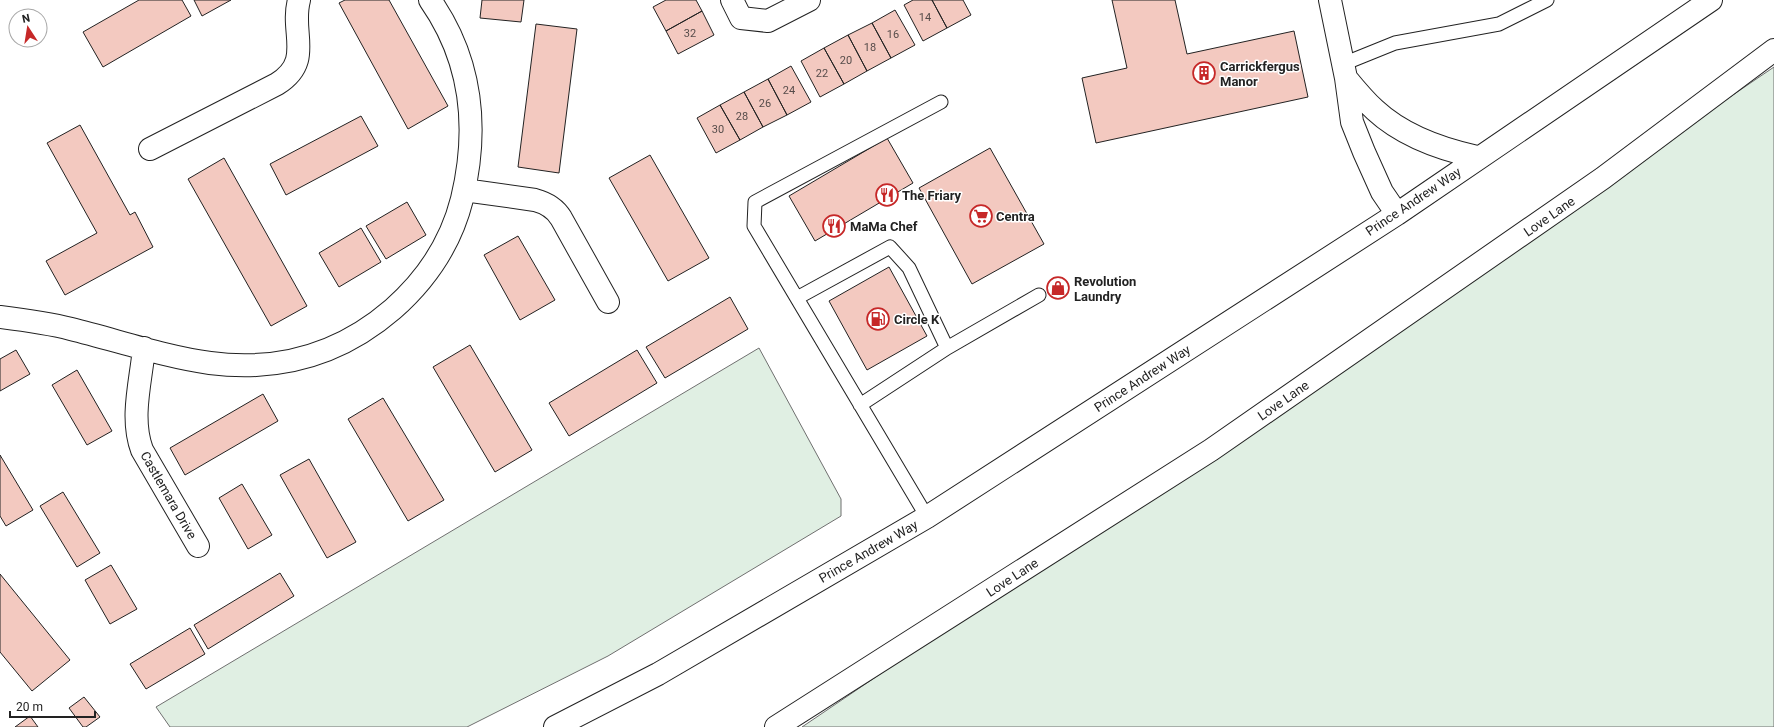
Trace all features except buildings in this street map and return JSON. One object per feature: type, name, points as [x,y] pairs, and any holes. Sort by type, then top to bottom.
[{"type":"street","points":[[150,149],[277,84],[289,75],[296,65],[299,55],[296,23],[300,0]]},
{"type":"street","points":[[0,317],[69,329],[209,363],[256,365],[308,357],[357,336],[378,322],[418,284],[441,253],[456,218],[464,190],[472,141],[472,126],[466,86],[459,56],[450,33],[430,0]]},
{"type":"street","points":[[732,0],[741,18],[768,21],[809,0]]},
{"type":"street","points":[[1330,0],[1344,71],[1349,108],[1358,140],[1382,192],[1396,214]]},
{"type":"street","name":"Prince Andrew Way","points":[[555,727],[658,674],[927,517],[1396,214],[1477,157],[1711,0]]},
{"type":"street","name":"Love Lane","points":[[776,727],[1211,450],[1603,178],[1774,50]]},
{"type":"street","points":[[1344,71],[1374,109],[1399,128],[1441,148],[1477,157]]},
{"type":"street","points":[[464,190],[535,200],[552,208],[561,218],[608,302]]},
{"type":"street","name":"Castlemara Drive","points":[[144,348],[136,420],[137,435],[142,450],[198,546]]},
{"type":"lane","points":[[1344,71],[1395,43],[1499,24],[1547,0]]},
{"type":"lane","points":[[927,517],[754,226],[755,202],[941,102]]},
{"type":"lane","points":[[797,298],[890,247],[909,268],[947,348]]},
{"type":"lane","points":[[860,404],[947,348],[1039,294]]},
{"type":"green space","points":[[1774,67],[1774,727],[802,727]]},
{"type":"green space","points":[[759,348],[841,499],[841,516],[608,656],[467,727],[170,727],[156,707]]},
{"type":"place","name":"Carrickfergus Manor","points":[[1204,73]]},
{"type":"place","name":"The Friary","points":[[887,195]]},
{"type":"place","name":"Centra","points":[[981,216]]},
{"type":"place","name":"MaMa Chef","points":[[834,226]]},
{"type":"place","name":"Revolution Laundry","points":[[1058,288]]},
{"type":"place","name":"Circle K","points":[[878,319]]}]
